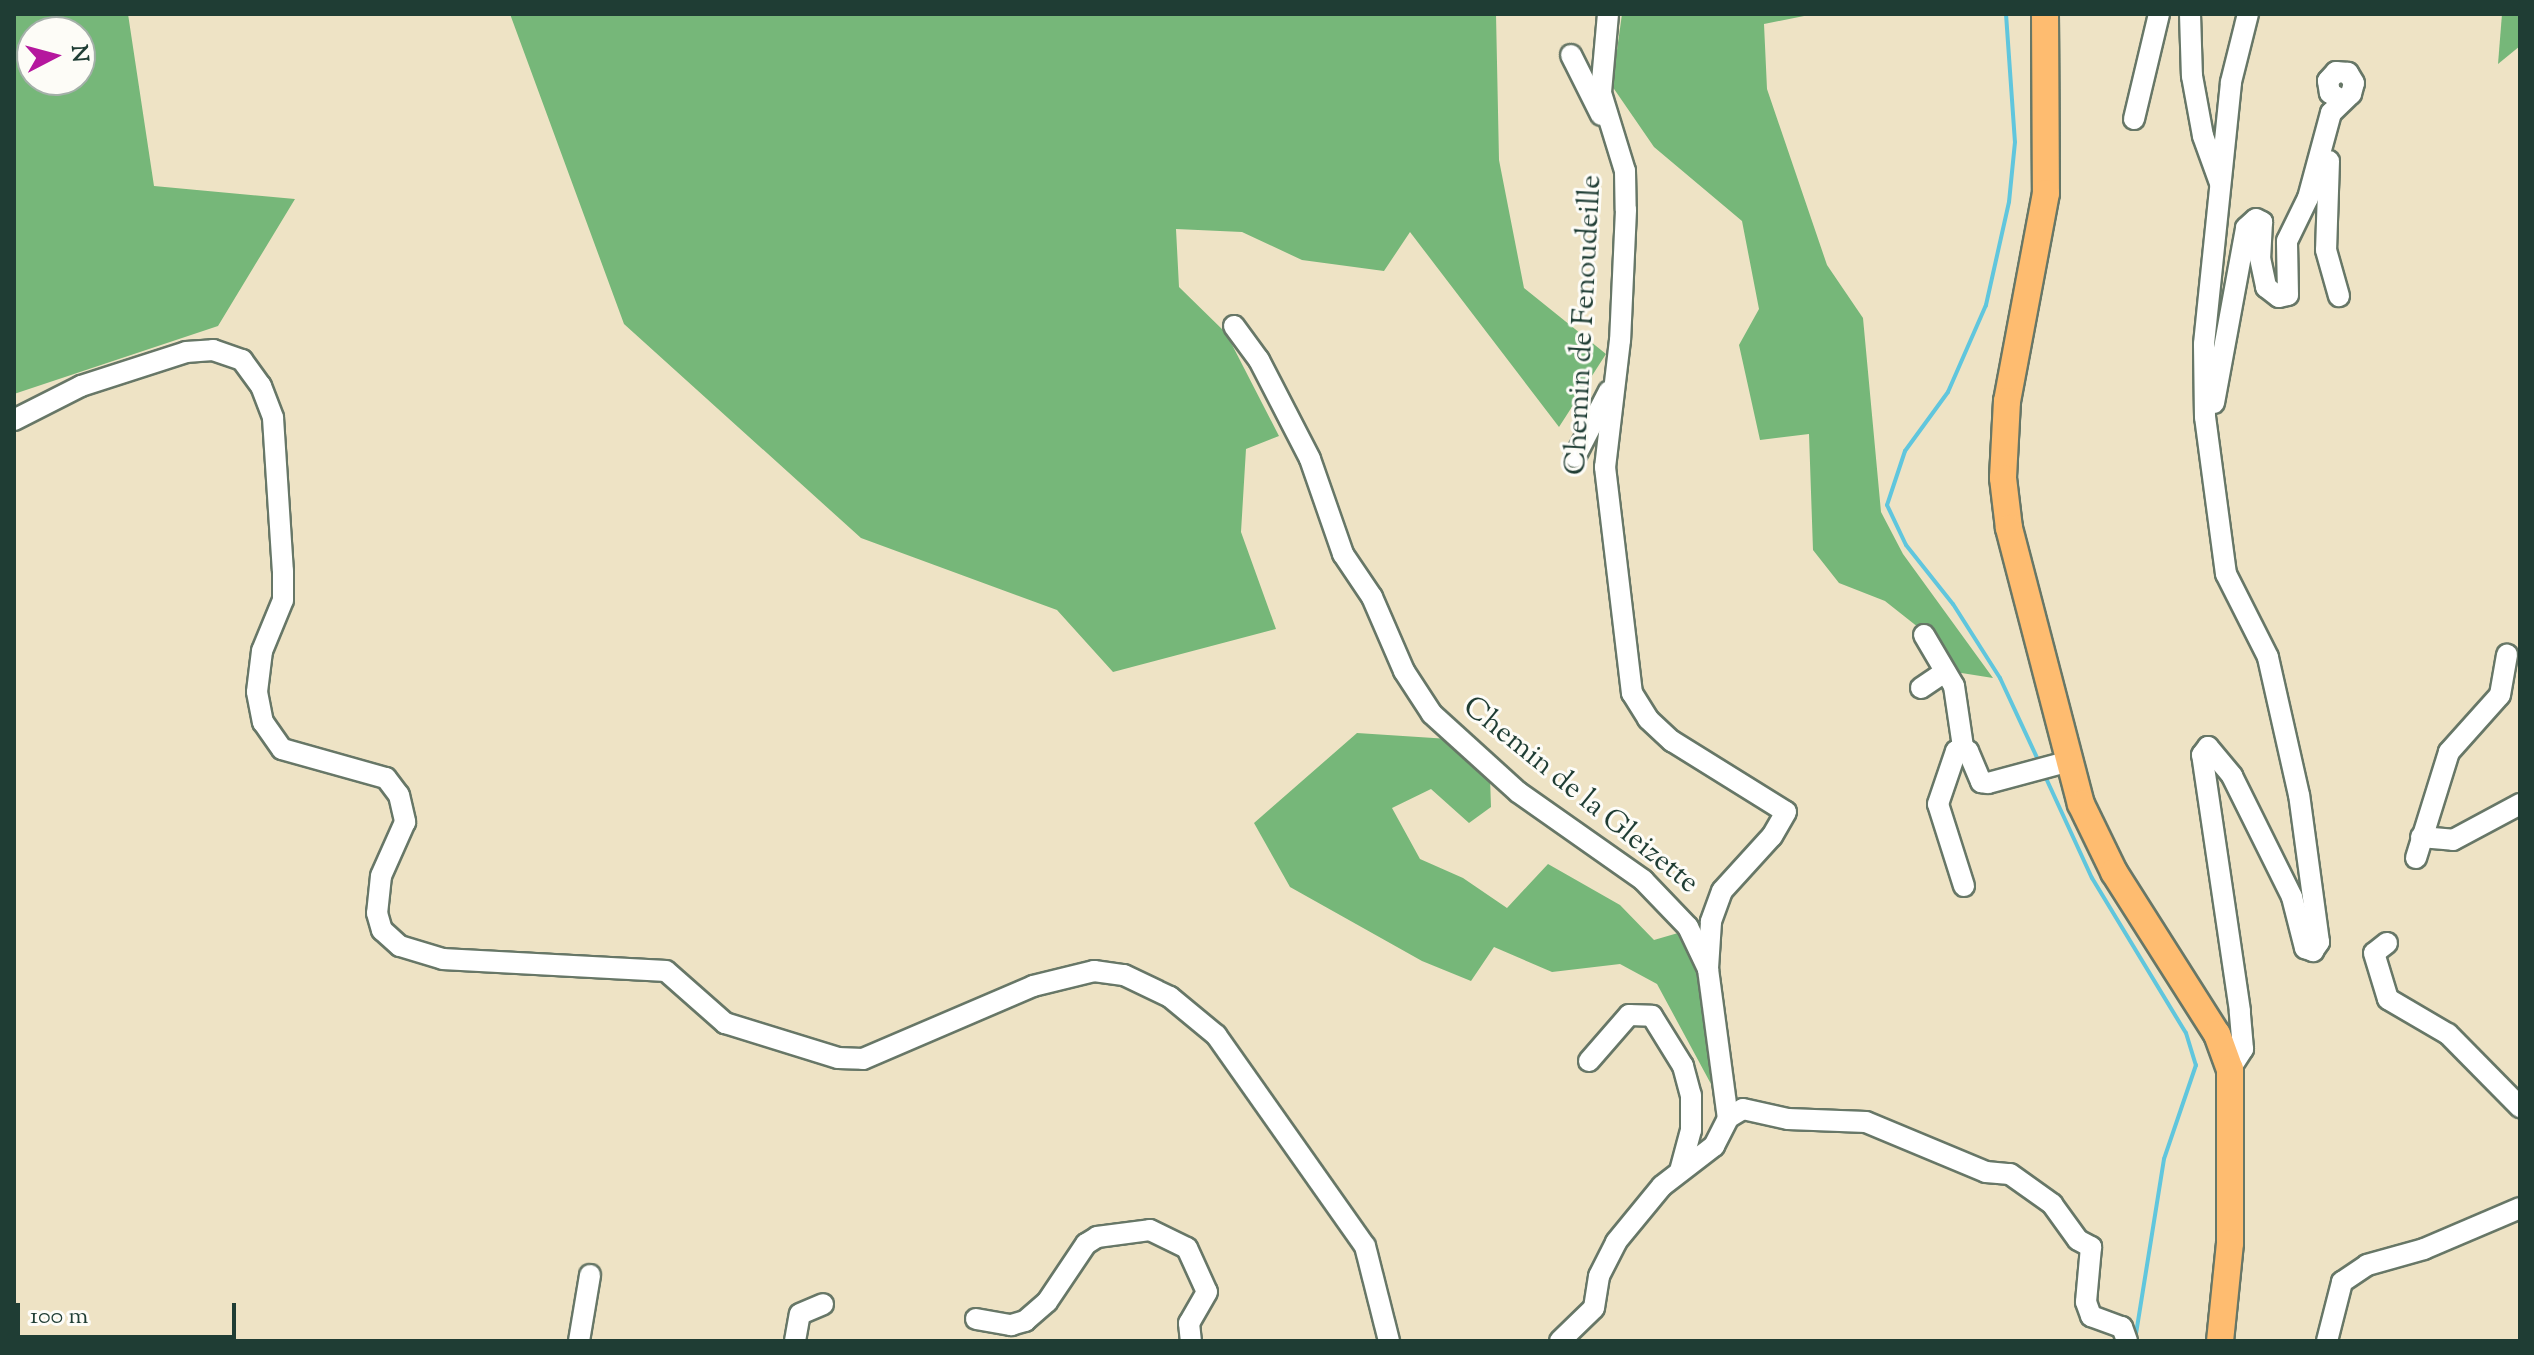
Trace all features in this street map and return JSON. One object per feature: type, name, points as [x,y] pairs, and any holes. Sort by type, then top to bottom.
[{"type":"main road","points":[[2045,14],[2046,193],[2009,391],[2003,478],[2009,528],[2052,766],[2176,975],[2216,1069],[2230,1184]]},
{"type":"main road","points":[[2176,975],[2198,1002],[2230,1069],[2230,1243],[2220,1341]]},
{"type":"street","name":"Chemin de Fenoudeille","points":[[1608,14],[1601,62],[1608,122],[1625,171],[1626,210],[1620,340],[1605,467],[1632,693],[1648,719],[1672,741],[1786,812],[1772,836],[1722,891],[1711,922],[1708,969]]},
{"type":"street","points":[[2134,119],[2159,14]]},
{"type":"street","points":[[2190,14],[2192,76],[2203,136],[2220,183]]},
{"type":"street","points":[[2230,1069],[2238,1064],[2242,1036],[2202,755],[2208,747],[2232,776],[2292,897],[2305,948],[2313,951],[2319,942],[2299,795],[2268,657],[2226,574],[2205,417],[2204,344],[2220,183],[2231,82],[2248,14]]},
{"type":"street","points":[[1571,55],[1593,108],[1608,122]]},
{"type":"street","points":[[2205,417],[2213,407],[2246,228],[2256,219],[2262,222],[2260,258],[2266,287],[2279,297],[2288,295],[2287,241],[2308,198],[2327,137],[2331,113],[2340,99]]},
{"type":"street","points":[[2327,137],[2326,250],[2339,296]]},
{"type":"street","name":"Chemin de la Gleizette","points":[[1234,326],[1259,360],[1329,501],[1343,554],[1372,597],[1404,671],[1432,714],[1518,792],[1591,839],[1677,910],[1708,969],[1728,1118]]},
{"type":"street","points":[[14,420],[81,386],[186,352],[213,350],[242,360],[261,386],[273,418],[283,571],[283,600],[262,651],[257,692],[263,722],[282,749],[386,778],[399,795],[405,822],[381,876],[377,913],[382,930],[400,946],[443,959],[666,971],[725,1023],[838,1058],[863,1059],[1033,986],[1094,971],[1124,975],[1170,997],[1216,1035],[1365,1246],[1389,1341]]},
{"type":"street","points":[[1575,457],[1603,395],[1612,389]]},
{"type":"street","points":[[1924,635],[1958,699],[1963,747],[1981,782],[2052,766]]},
{"type":"street","points":[[2507,655],[2500,695],[2449,752],[2418,848],[2453,840],[2520,804]]},
{"type":"street","points":[[1921,688],[1945,672]]},
{"type":"street","points":[[1963,747],[1956,751],[1938,804],[1964,886]]},
{"type":"street","points":[[2387,943],[2374,953],[2388,999],[2448,1034],[2520,1107]]},
{"type":"street","points":[[1589,1061],[1629,1015],[1652,1016],[1683,1066],[1691,1095],[1691,1130],[1680,1171]]},
{"type":"street","points":[[1560,1341],[1594,1308],[1599,1276],[1616,1242],[1680,1171],[1714,1146],[1728,1118],[1743,1109],[1788,1119],[1866,1122],[1986,1172],[2010,1174],[2052,1204],[2078,1240],[2091,1247],[2086,1302],[2091,1316],[2122,1327],[2127,1341]]},
{"type":"street","points":[[2327,1341],[2342,1282],[2367,1265],[2424,1249],[2520,1208]]},
{"type":"street","points":[[976,1319],[1011,1325],[1025,1321],[1047,1302],[1086,1244],[1097,1237],[1150,1230],[1187,1248],[1207,1292],[1189,1323],[1191,1341]]},
{"type":"street","points":[[579,1341],[590,1275]]},
{"type":"street","points":[[795,1341],[800,1314],[823,1304]]},
{"type":"green space","points":[[14,14],[128,14],[154,186],[295,199],[218,326],[14,394]]},
{"type":"green space","points":[[510,14],[1496,14],[1499,160],[1524,288],[1606,354],[1559,427],[1410,232],[1384,271],[1302,260],[1242,232],[1176,229],[1179,287],[1226,333],[1279,436],[1246,449],[1241,532],[1276,629],[1113,672],[1057,610],[861,538],[624,324]]},
{"type":"green space","points":[[1622,14],[1814,14],[1764,24],[1767,89],[1827,265],[1863,318],[1881,512],[1903,554],[1993,678],[1949,671],[1928,635],[1885,601],[1839,583],[1813,550],[1809,434],[1760,440],[1739,345],[1759,309],[1742,221],[1654,147],[1612,86]]},
{"type":"green space","points":[[2502,14],[2520,14],[2520,46],[2498,64]]},
{"type":"green space","points":[[1357,733],[1449,739],[1490,777],[1491,807],[1469,823],[1431,789],[1392,808],[1420,859],[1463,878],[1507,908],[1548,864],[1620,905],[1654,940],[1678,933],[1701,974],[1711,1084],[1657,984],[1620,964],[1552,972],[1494,947],[1471,981],[1422,961],[1290,887],[1254,823]]},
{"type":"waterway","points":[[2006,14],[2015,142],[2009,202],[1986,305],[1948,392],[1905,451],[1887,505],[1906,545],[1953,604],[2000,678],[2040,764]]},
{"type":"waterway","points":[[2045,776],[2092,878],[2186,1033],[2196,1065],[2164,1159],[2135,1341]]}]
